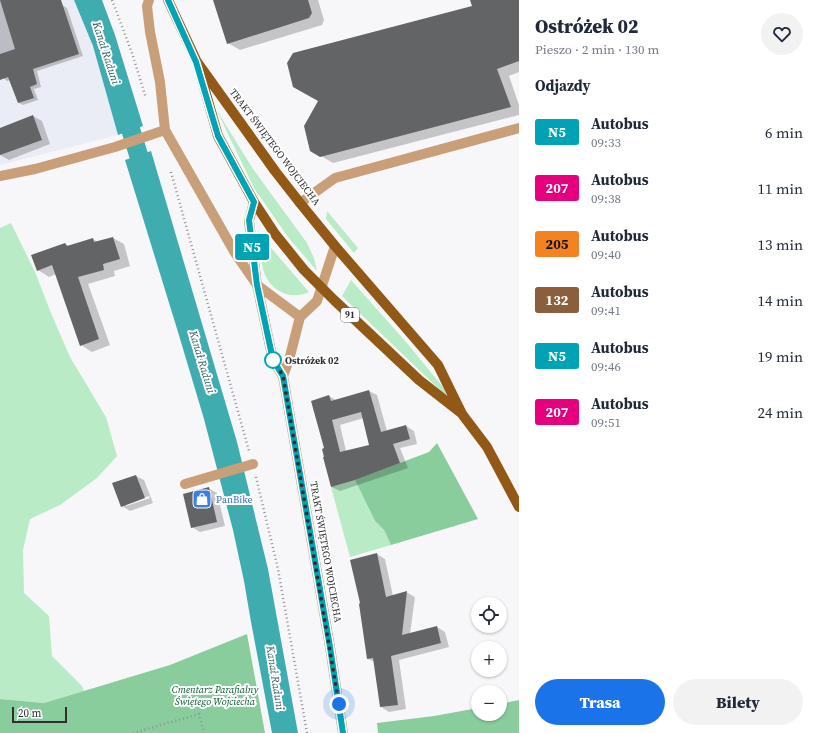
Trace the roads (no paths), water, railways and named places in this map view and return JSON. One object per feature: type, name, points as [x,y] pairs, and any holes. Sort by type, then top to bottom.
[{"type":"main road","name":"TRAKT ŚWIĘTEGO WOJCIECHA","points":[[168,0],[196,62],[218,136],[254,202],[274,234],[304,270],[322,288],[419,380],[462,414]]},
{"type":"main road","name":"TRAKT ŚWIĘTEGO WOJCIECHA","points":[[196,62],[300,203],[335,246],[438,365],[462,414],[487,447],[519,507]]},
{"type":"street","name":"TRAKT ŚWIĘTEGO WOJCIECHA","points":[[150,0],[147,6],[150,32],[160,82],[165,130],[235,253],[257,285],[300,317],[289,360],[283,376]]},
{"type":"street","points":[[300,203],[335,178],[519,128]]},
{"type":"street","points":[[0,176],[35,169],[115,147],[165,130]]},
{"type":"street","name":"TRAKT ŚWIĘTEGO WOJCIECHA","points":[[254,202],[249,220],[257,285],[273,360],[283,376],[329,639],[343,733]]},
{"type":"street","points":[[300,317],[317,301],[335,246]]},
{"type":"street","points":[[185,484],[249,466]]},
{"type":"water","points":[[74,0],[102,0],[115,35],[143,126],[118,135],[93,46]]},
{"type":"water","points":[[151,151],[237,442],[268,569],[298,733],[272,733],[233,530],[204,419],[125,160]]},
{"type":"waterway","name":"Kanał Raduni","points":[[123,105],[146,179]]},
{"type":"place","name":"Ostróżek 02","points":[[273,360]]},
{"type":"place","name":"PanBike","points":[[202,499]]},
{"type":"park label","name":"Cmentarz Parafialny Świętego Wojciecha","points":[[215,694]]}]
